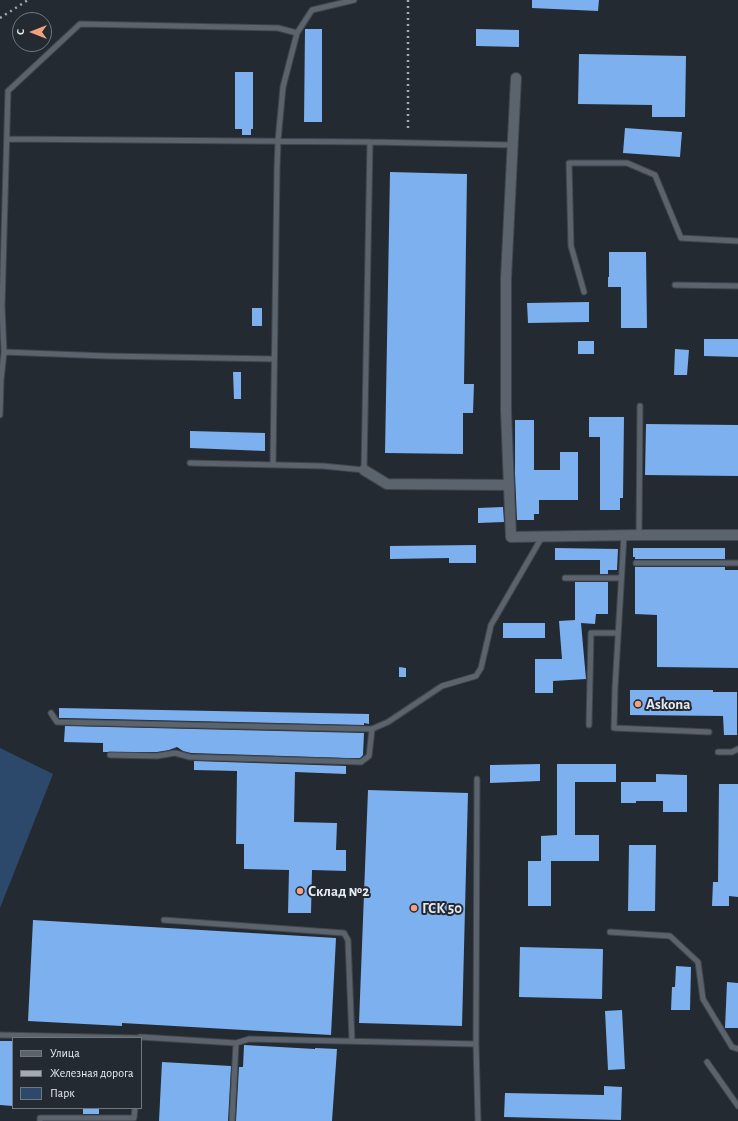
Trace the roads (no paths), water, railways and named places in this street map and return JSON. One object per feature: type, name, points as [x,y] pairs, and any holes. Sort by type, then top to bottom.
[{"type":"street","points":[[516,78],[506,278],[506,411],[511,537],[738,535]]},
{"type":"street","points":[[364,470],[387,484],[509,485]]},
{"type":"lane","points":[[273,465],[278,141],[283,88],[297,33],[312,10],[354,0]]},
{"type":"lane","points":[[0,415],[1,380],[4,352],[2,308],[8,91],[80,24],[278,28],[297,33]]},
{"type":"lane","points":[[7,139],[370,142],[513,145]]},
{"type":"lane","points":[[190,463],[323,466],[364,470],[370,142]]},
{"type":"lane","points":[[584,292],[571,246],[569,163],[627,163],[655,175],[681,238],[738,241]]},
{"type":"lane","points":[[675,286],[738,286]]},
{"type":"lane","points":[[4,352],[106,356],[274,359]]},
{"type":"lane","points":[[639,535],[640,406]]},
{"type":"lane","points":[[624,536],[614,688],[614,728],[709,732]]},
{"type":"lane","points":[[51,713],[57,722],[372,729],[388,722],[442,686],[476,676],[481,668],[491,625],[542,537]]},
{"type":"lane","points":[[636,562],[738,564]]},
{"type":"lane","points":[[565,578],[621,578]]},
{"type":"lane","points":[[589,725],[591,633],[618,633]]},
{"type":"lane","points":[[110,755],[157,756],[175,752],[190,757],[361,762],[369,756],[372,729]]},
{"type":"lane","points":[[718,752],[732,752],[738,749]]},
{"type":"lane","points":[[477,779],[476,1044],[478,1121]]},
{"type":"lane","points":[[164,920],[344,933],[348,940],[352,1041]]},
{"type":"lane","points":[[610,932],[670,936],[698,962],[703,999],[732,1047],[738,1049]]},
{"type":"lane","points":[[0,1035],[93,1037]]},
{"type":"lane","points":[[142,1038],[236,1043],[249,1039],[476,1044]]},
{"type":"lane","points":[[232,1121],[236,1043]]},
{"type":"lane","points":[[707,1062],[738,1106]]},
{"type":"lane","points":[[40,1121],[40,1118],[134,1120],[135,1109]]},
{"type":"railway","points":[[0,18],[28,0]]},
{"type":"railway","points":[[408,0],[408,128]]},
{"type":"place","name":"Askona","points":[[638,704]]},
{"type":"place","name":"Склад №2","points":[[300,891]]},
{"type":"place","name":"ГСК 50","points":[[414,908]]}]
